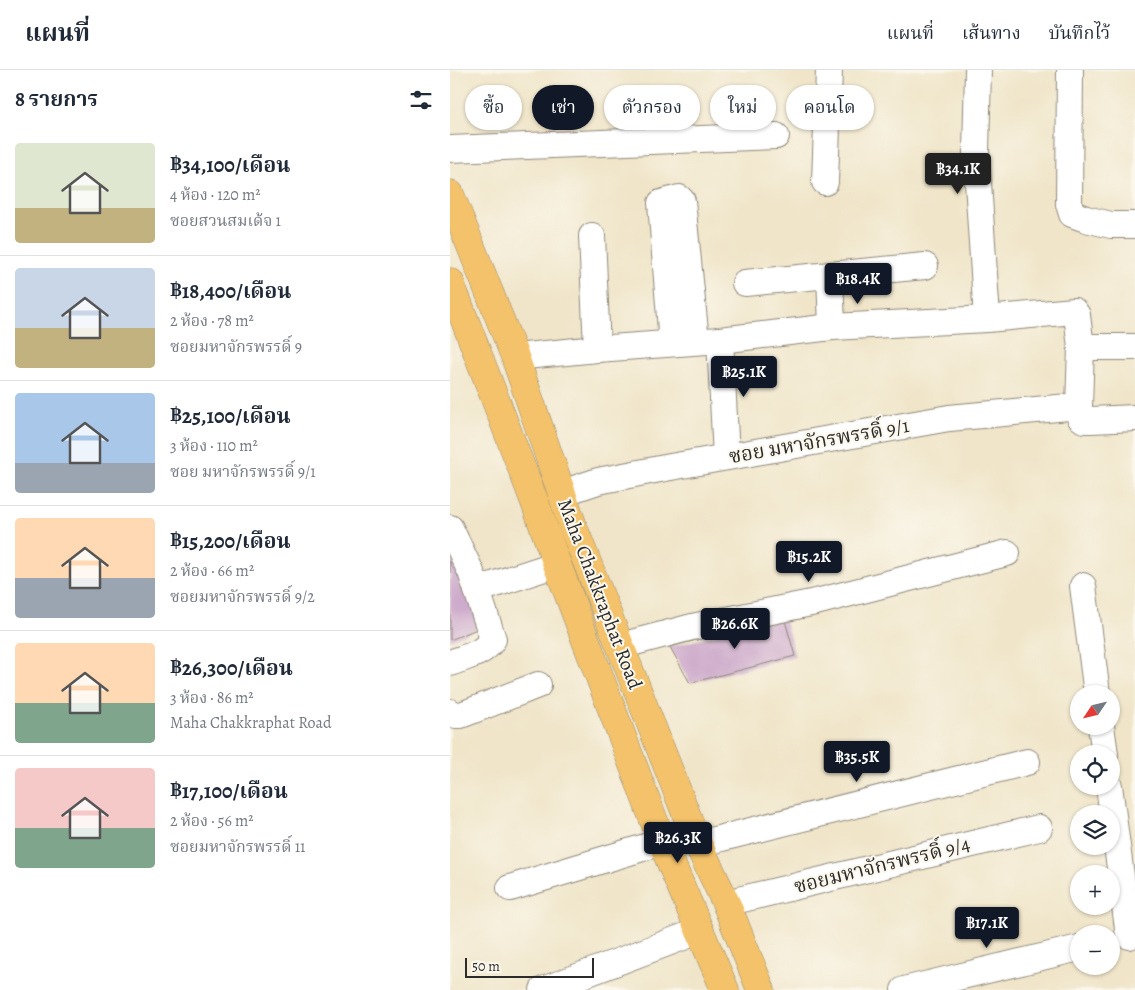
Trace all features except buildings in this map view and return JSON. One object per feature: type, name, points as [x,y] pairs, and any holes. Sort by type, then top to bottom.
[{"type":"main road","name":"Maha Chakkraphat Road","points":[[450,194],[515,357],[574,529],[698,844],[726,903],[761,990]]},
{"type":"main road","name":"Maha Chakkraphat Road","points":[[451,290],[534,500],[662,842],[725,990]]},
{"type":"street","points":[[825,182],[829,70]]},
{"type":"street","points":[[978,70],[976,152],[987,319]]},
{"type":"street","points":[[1070,70],[1069,204],[1072,214],[1111,224],[1135,224]]},
{"type":"street","points":[[450,149],[776,136]]},
{"type":"street","points":[[592,236],[597,349]]},
{"type":"street","points":[[745,283],[926,266]]},
{"type":"street","points":[[830,275],[832,327]]},
{"type":"street","points":[[515,357],[832,327],[987,319],[1074,310],[1077,315],[1081,347],[1080,416],[1084,420],[1135,418]]},
{"type":"street","points":[[696,341],[726,457]]},
{"type":"street","points":[[1081,347],[1135,347]]},
{"type":"street","name":"ซอย มหาจักรพรรดิ์ 9/1","points":[[562,493],[598,482],[726,457],[950,418],[1079,406]]},
{"type":"street","points":[[450,528],[471,572],[493,639],[482,651],[450,663]]},
{"type":"street","points":[[620,646],[692,627],[816,602],[1007,553]]},
{"type":"street","points":[[477,590],[557,564]]},
{"type":"street","points":[[1083,586],[1096,685]]},
{"type":"street","points":[[450,712],[456,715],[461,714],[538,685]]},
{"type":"street","points":[[510,888],[662,842],[698,844],[1027,762]]},
{"type":"street","points":[[1110,795],[1125,937]]},
{"type":"street","name":"ซอยมหาจักรพรรดิ์ 9/4","points":[[726,903],[1038,828]]},
{"type":"street","points":[[543,990],[699,931]]},
{"type":"street","points":[[904,990],[1070,950]]}]
